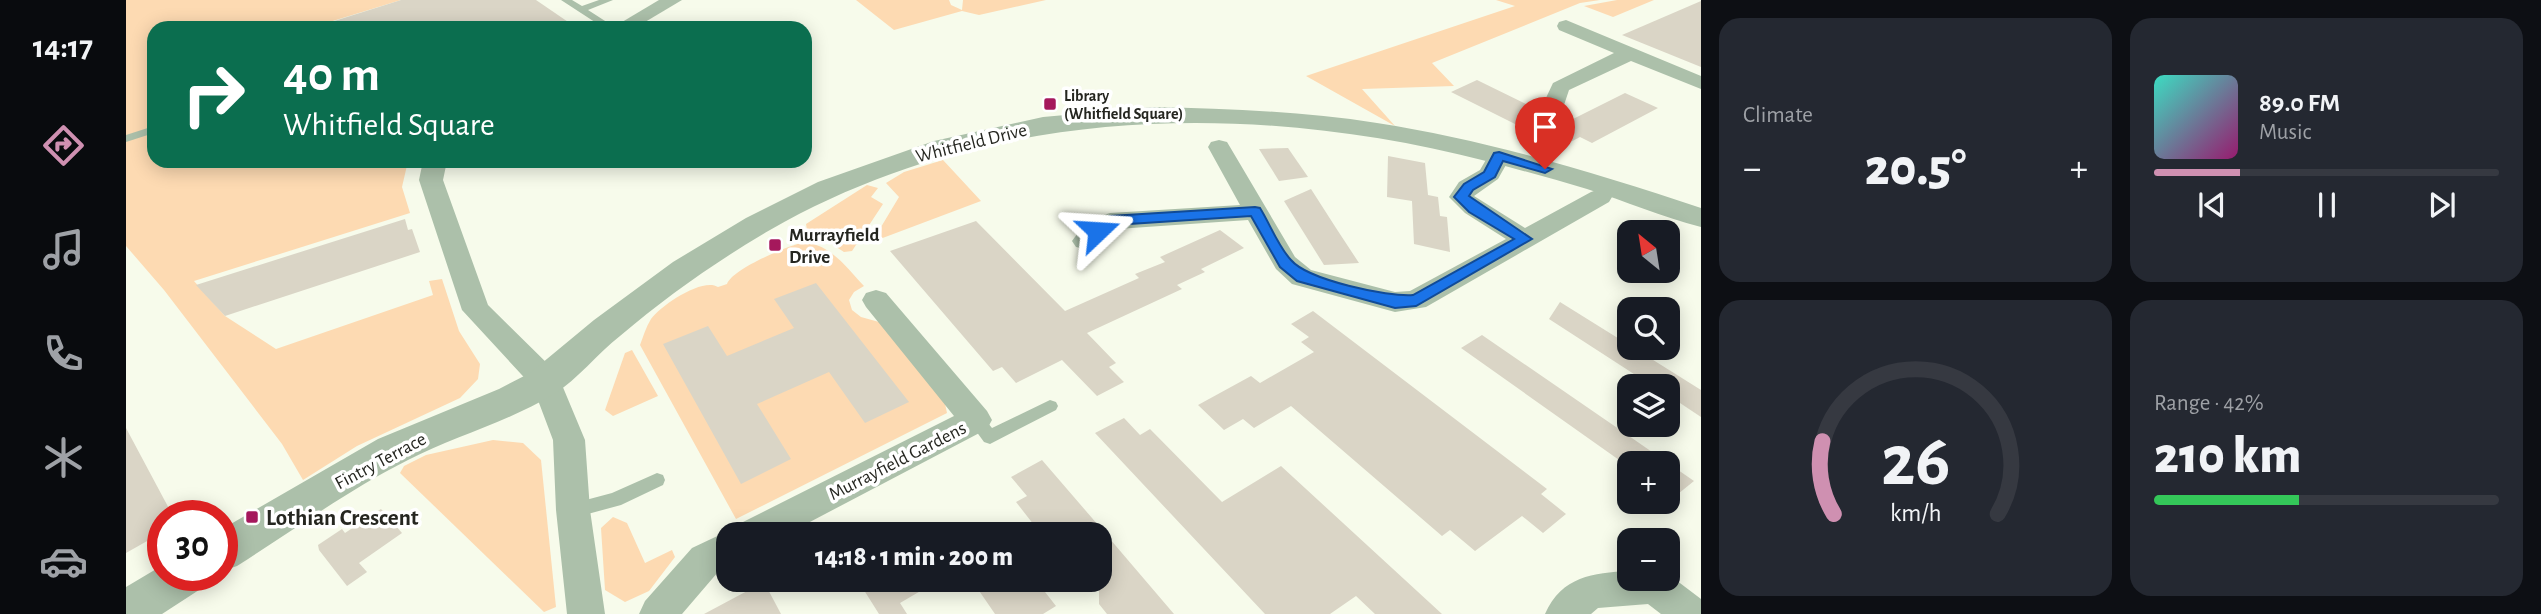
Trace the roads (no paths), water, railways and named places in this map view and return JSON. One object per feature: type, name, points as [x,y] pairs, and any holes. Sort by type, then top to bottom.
[{"type":"street","points":[[631,21],[673,0]]},
{"type":"street","points":[[1566,26],[1701,82]]},
{"type":"street","points":[[1556,100],[1560,87],[1631,53]]},
{"type":"street","name":"Whitfield Drive","points":[[546,382],[651,293],[768,220],[828,188],[920,153],[983,136],[1076,120],[1218,114],[1354,126],[1499,156],[1614,189],[1701,218]]},
{"type":"street","points":[[1219,148],[1285,263],[1302,277],[1395,302],[1416,300],[1601,197]]},
{"type":"street","points":[[1499,156],[1490,174],[1468,187],[1461,197],[1525,239]]},
{"type":"street","points":[[434,168],[431,180],[476,310],[546,382],[569,440],[573,510],[586,614]]},
{"type":"street","points":[[1085,242],[1110,221],[1255,212]]},
{"type":"street","name":"Murrayfield Gardens","points":[[776,522],[976,420],[876,300]]},
{"type":"street","name":"Fintry Terrace","points":[[238,542],[418,437],[474,417],[546,382]]},
{"type":"street","points":[[658,614],[705,560],[716,554]]},
{"type":"street","points":[[1564,614],[1590,591],[1654,586],[1691,614]]},
{"type":"street","points":[[126,612],[160,591]]},
{"type":"lane","points":[[566,0],[609,21]]},
{"type":"lane","points":[[587,8],[608,0]]},
{"type":"lane","points":[[126,139],[147,132]]},
{"type":"lane","points":[[976,420],[990,437],[1050,406]]},
{"type":"lane","points":[[573,510],[615,500],[657,480]]},
{"type":"place","name":"Library (Whitfield Square)","points":[[1050,104]]},
{"type":"place","name":"Murrayfield Drive","points":[[775,245]]},
{"type":"place","name":"Lothian Crescent","points":[[252,517]]}]
